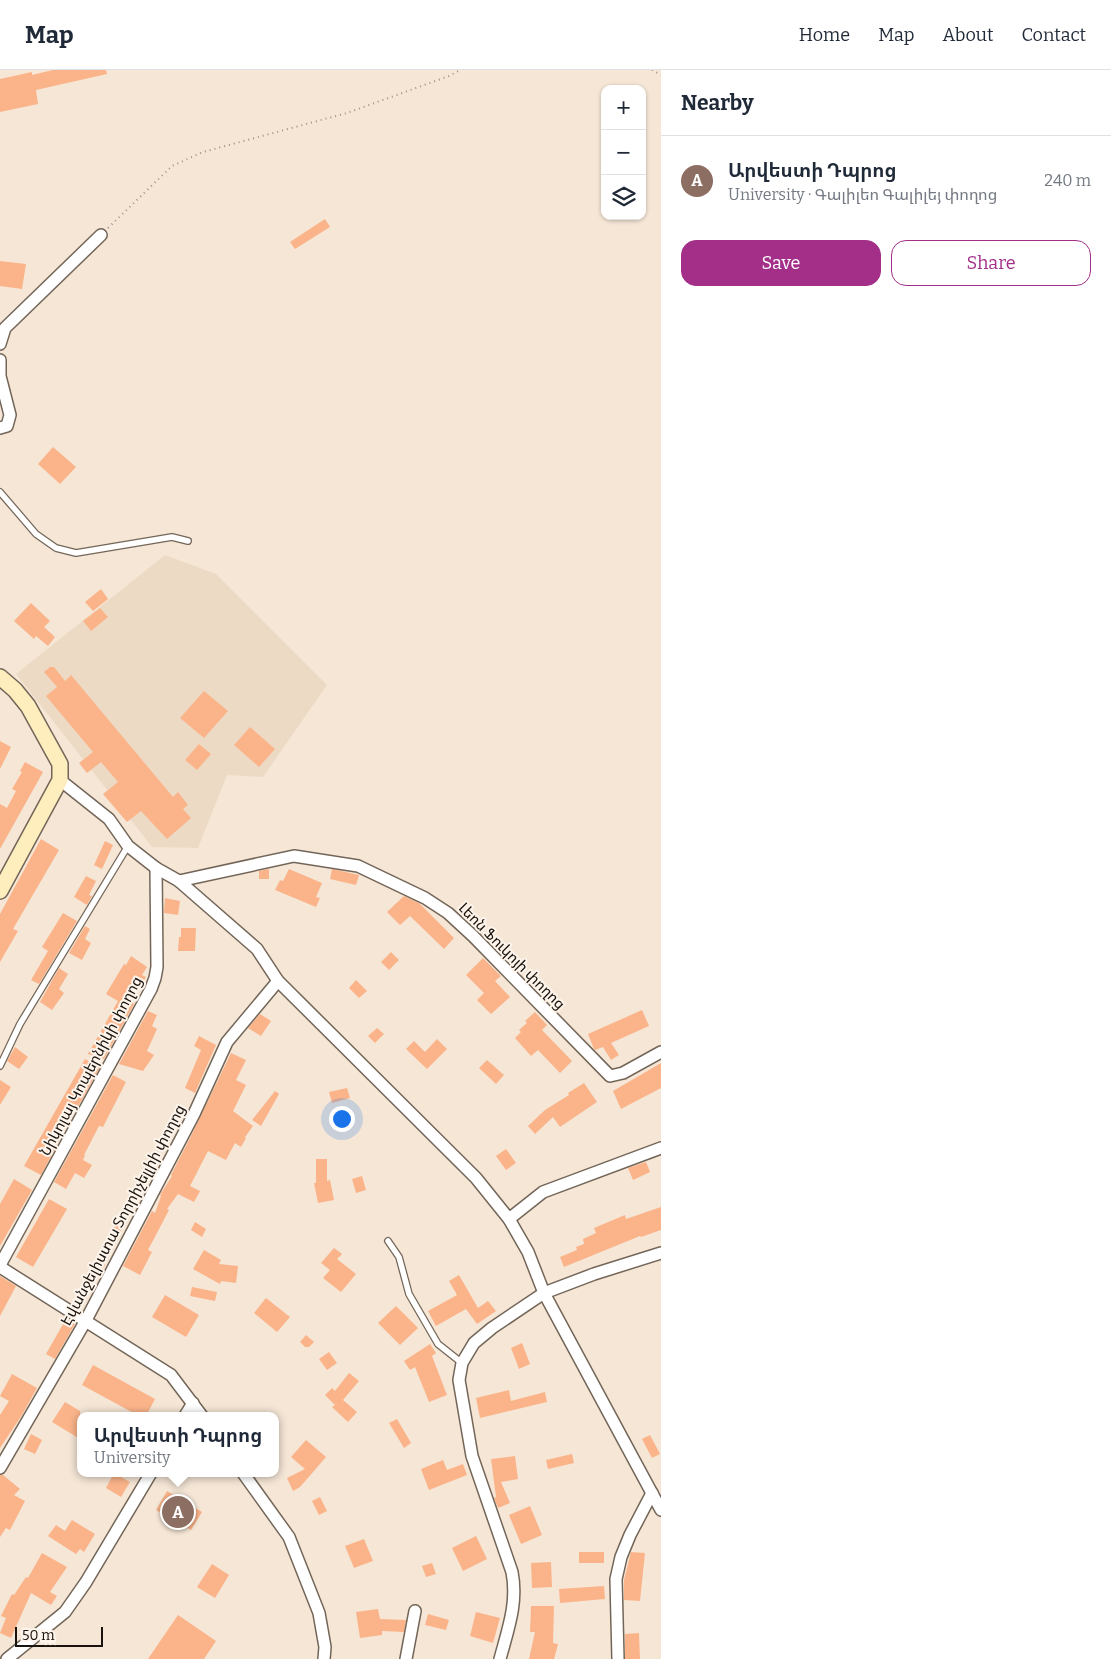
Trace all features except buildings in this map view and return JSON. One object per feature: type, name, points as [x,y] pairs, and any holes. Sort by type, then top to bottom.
[{"type":"main road","points":[[0,677],[15,690],[32,714],[60,764],[60,780],[0,891]]},
{"type":"street","points":[[0,344],[5,328],[101,234]]},
{"type":"street","points":[[0,360],[0,376],[10,415],[7,426],[0,428]]},
{"type":"street","points":[[60,780],[109,819],[128,846],[156,868],[179,881],[258,949],[278,981],[476,1178],[509,1219],[528,1252],[544,1293],[661,1510]]},
{"type":"street","name":"Լեոն Ֆուկոյի փողոց","points":[[179,881],[294,856],[358,866],[425,898],[448,913],[473,936],[610,1076],[623,1073],[661,1052]]},
{"type":"street","name":"Նիկոլայ Կոպերնիկի փողոց","points":[[0,1266],[151,990],[157,967],[156,868]]},
{"type":"street","name":"Էվանջելիստա Տորրիչելլիի փողոց","points":[[0,1468],[85,1322],[194,1114],[227,1042],[278,981]]},
{"type":"street","points":[[509,1219],[543,1192],[661,1148]]},
{"type":"street","points":[[500,1659],[513,1608],[515,1589],[512,1572],[472,1456],[459,1380],[462,1363],[474,1344],[492,1328],[544,1293],[594,1274],[661,1253]]},
{"type":"street","points":[[0,1266],[85,1322],[171,1375],[199,1412]]},
{"type":"street","points":[[187,1412],[192,1403]]},
{"type":"street","points":[[7,1659],[65,1612],[86,1582],[149,1477]]},
{"type":"street","points":[[246,1477],[290,1537],[319,1613],[325,1647],[324,1659]]},
{"type":"street","points":[[618,1659],[616,1579],[621,1557],[630,1535],[652,1493]]},
{"type":"street","points":[[406,1659],[415,1611]]},
{"type":"lane","points":[[0,492],[36,534],[56,548],[76,553],[172,538],[188,541]]},
{"type":"lane","points":[[0,1066],[20,1024],[128,846]]},
{"type":"lane","points":[[388,1241],[399,1258],[408,1294],[438,1344],[462,1363]]},
{"type":"path","points":[[101,234],[172,166],[195,155],[347,113],[460,70]]},
{"type":"path","points":[[652,70],[661,75]]},
{"type":"shaded area","points":[[165,555],[216,574],[327,685],[263,777],[227,775],[198,848],[152,847],[16,674]]},
{"type":"place","name":"Արվեստի Դպրոց","points":[[178,1512]]}]
